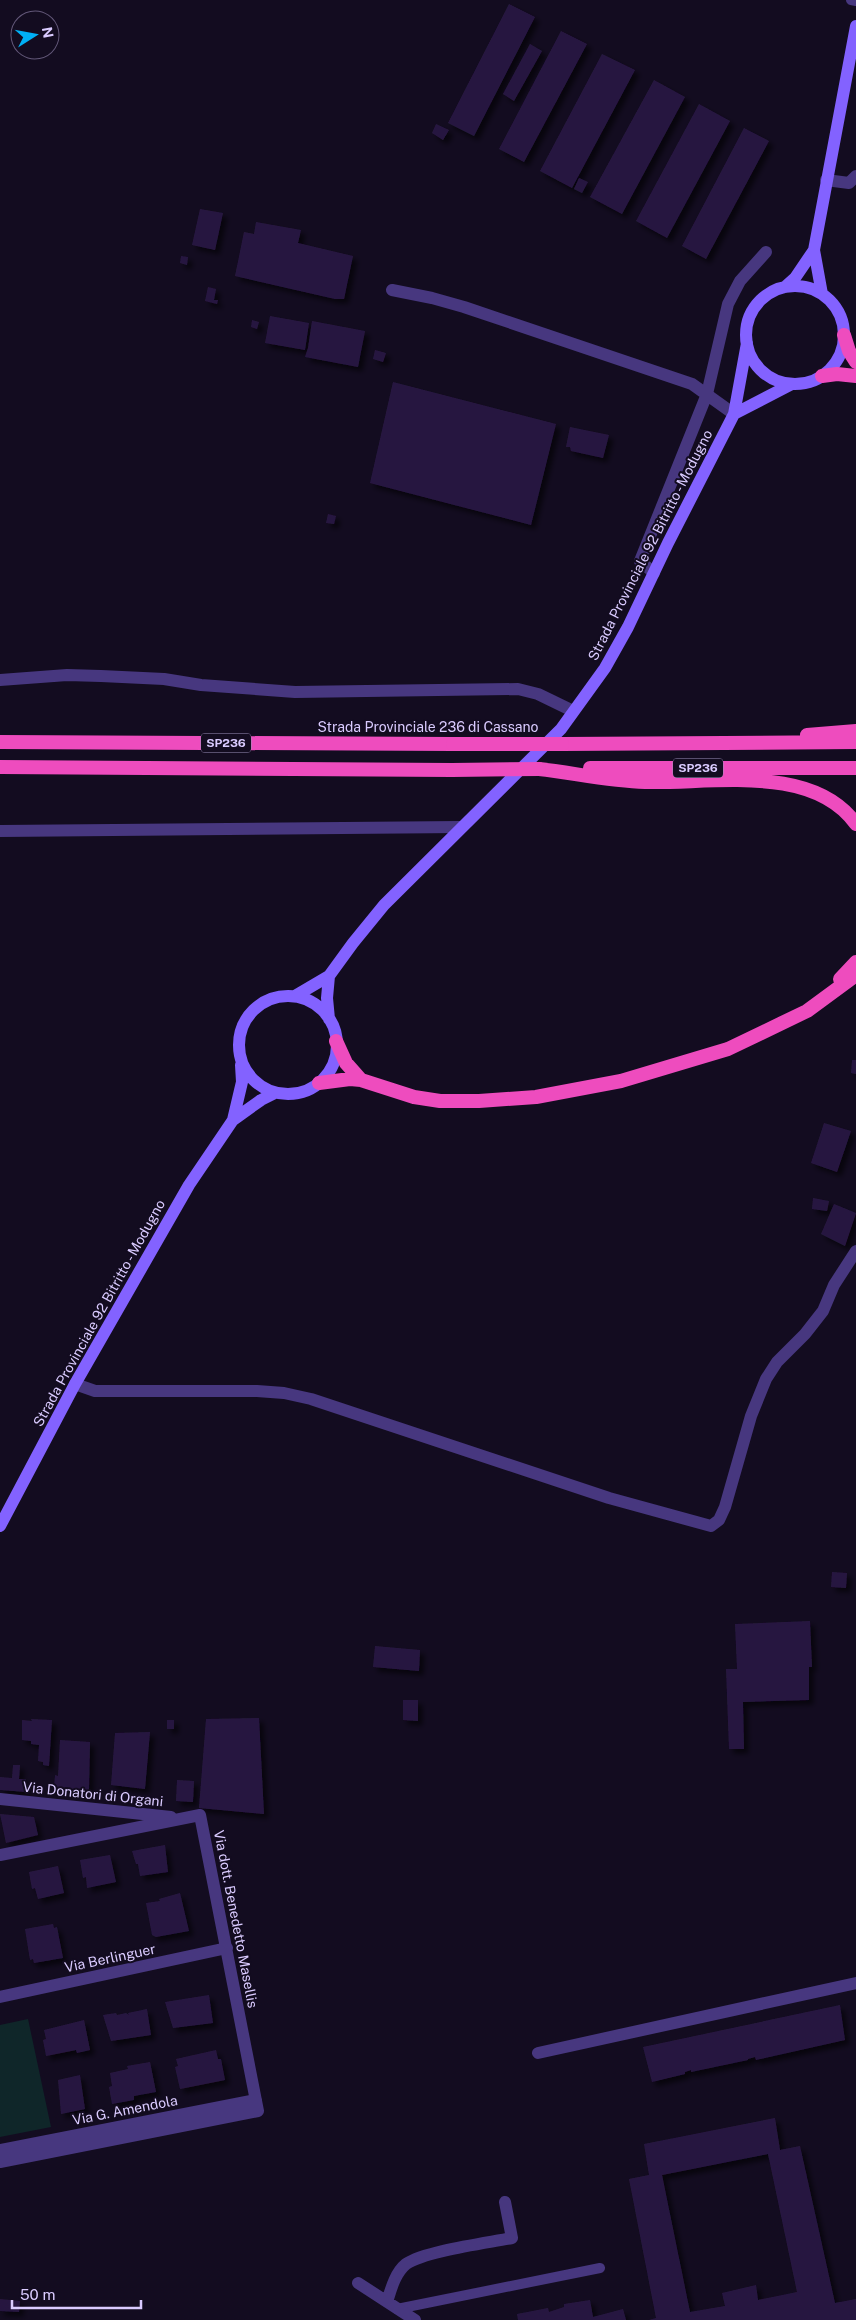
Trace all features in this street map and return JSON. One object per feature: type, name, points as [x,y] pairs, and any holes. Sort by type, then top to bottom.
[{"type":"highway","points":[[844,335],[856,362]]},
{"type":"highway","points":[[822,376],[856,376]]},
{"type":"highway","points":[[730,744],[831,732],[856,731]]},
{"type":"highway","name":"Strada Provinciale 236 di Cassano","points":[[0,742],[730,744],[856,742]]},
{"type":"highway","name":"SP236","points":[[0,767],[452,770],[856,768]]},
{"type":"highway","points":[[539,769],[643,782],[778,783],[820,794],[846,810],[856,824]]},
{"type":"highway","points":[[808,1011],[856,962]]},
{"type":"highway","points":[[319,1083],[343,1078],[361,1080],[414,1097],[440,1101],[479,1101],[536,1096],[621,1081],[728,1049],[808,1011],[856,975]]},
{"type":"highway","points":[[336,1041],[346,1062],[361,1080]]},
{"type":"main road","points":[[822,294],[814,250],[856,26]]},
{"type":"main road","points":[[785,287],[798,273],[814,250]]},
{"type":"main road","points":[[734,414],[792,384],[808,382],[822,376],[834,365],[842,351],[844,335],[842,319],[834,305],[822,294],[798,286],[785,287],[771,292],[755,308],[747,328],[747,343],[752,358],[762,371],[776,380],[792,384]]},
{"type":"main road","name":"Strada Provinciale 92 Bitritto - Modugno","points":[[329,976],[384,905],[561,729],[605,668],[628,627],[734,414],[747,343]]},
{"type":"main road","points":[[295,996],[329,976]]},
{"type":"main road","points":[[241,1060],[248,1075],[260,1086],[275,1093],[298,1092],[319,1083],[329,1071],[335,1056],[336,1041],[329,1019],[326,998],[329,976]]},
{"type":"main road","points":[[233,1120],[242,1082],[239,1044],[242,1027],[250,1013],[263,1002],[279,997],[295,996],[308,1000],[320,1008],[329,1019]]},
{"type":"main road","points":[[233,1120],[275,1093]]},
{"type":"main road","name":"Strada Provinciale 92 Bitritto - Modugno","points":[[0,1526],[75,1384],[174,1210],[233,1120]]},
{"type":"street","points":[[826,180],[849,182],[856,176]]},
{"type":"street","points":[[654,572],[640,561],[707,394],[728,304],[740,281],[766,252]]},
{"type":"street","points":[[392,290],[432,298],[692,384],[734,414]]},
{"type":"street","points":[[0,680],[67,675],[101,676],[164,679],[201,685],[294,692],[518,688],[538,694],[574,712]]},
{"type":"street","points":[[0,831],[461,827]]},
{"type":"street","points":[[75,1384],[95,1391],[257,1391],[284,1393],[311,1399],[609,1498],[711,1526],[719,1520],[726,1507],[751,1416],[766,1379],[777,1362],[805,1334],[823,1311],[834,1285],[856,1251]]},
{"type":"street","name":"Via Donatori di Organi","points":[[0,1799],[183,1818]]},
{"type":"street","name":"Via dott. Benedetto Masellis","points":[[0,1855],[200,1815],[257,2105]]},
{"type":"street","name":"Via Berlinguer","points":[[0,1996],[227,1948]]},
{"type":"street","points":[[538,2053],[856,1983]]},
{"type":"street","name":"Via G. Amendola","points":[[0,2150],[109,2135],[257,2105]]},
{"type":"street","points":[[0,2162],[109,2135]]},
{"type":"street","points":[[392,2305],[395,2278],[406,2265],[422,2256],[512,2238],[505,2202]]},
{"type":"street","points":[[358,2284],[415,2320]]},
{"type":"lane","points":[[851,0],[856,1]]},
{"type":"lane","points":[[392,2305],[600,2268]]},
{"type":"green space","points":[[28,2019],[51,2127],[0,2137],[0,2025]]},
{"type":"building","points":[[509,4],[535,17],[474,136],[448,123]]},
{"type":"building","points":[[561,31],[587,44],[524,162],[499,149]]},
{"type":"building","points":[[530,44],[542,51],[514,101],[503,94]]},
{"type":"building","points":[[602,54],[635,70],[572,188],[540,171]]},
{"type":"building","points":[[654,80],[685,97],[622,214],[590,197]]},
{"type":"building","points":[[699,104],[730,121],[667,238],[636,221]]},
{"type":"building","points":[[436,124],[449,130],[443,140],[432,133]]},
{"type":"building","points":[[744,128],[769,141],[706,259],[682,246]]},
{"type":"building","points":[[579,178],[588,182],[582,193],[574,189]]},
{"type":"building","points":[[200,209],[223,213],[215,250],[192,245]]},
{"type":"building","points":[[256,222],[301,230],[298,243],[353,256],[344,299],[335,299],[235,276],[244,232],[254,234]]},
{"type":"building","points":[[181,256],[188,257],[187,265],[180,263]]},
{"type":"building","points":[[208,287],[216,289],[214,300],[218,300],[217,304],[205,301]]},
{"type":"building","points":[[270,316],[309,323],[305,350],[265,343]]},
{"type":"building","points":[[252,320],[259,322],[257,329],[251,327]]},
{"type":"building","points":[[312,321],[365,331],[358,367],[305,357]]},
{"type":"building","points":[[375,350],[386,353],[383,362],[373,359]]},
{"type":"building","points":[[393,382],[556,424],[531,525],[370,483]]},
{"type":"building","points":[[570,427],[609,435],[603,458],[571,451],[570,447],[566,447]]},
{"type":"building","points":[[328,514],[336,516],[334,524],[326,523]]},
{"type":"building","points":[[852,1060],[856,1060],[856,1074],[851,1073]]},
{"type":"building","points":[[824,1123],[851,1131],[837,1172],[811,1163]]},
{"type":"building","points":[[813,1198],[829,1201],[827,1211],[812,1209]]},
{"type":"building","points":[[834,1204],[856,1213],[845,1246],[821,1234]]},
{"type":"building","points":[[832,1572],[847,1573],[846,1588],[831,1587]]},
{"type":"building","points":[[810,1621],[812,1667],[809,1667],[809,1700],[743,1702],[744,1749],[729,1749],[726,1669],[737,1669],[735,1624]]},
{"type":"building","points":[[375,1646],[420,1650],[419,1671],[373,1667]]},
{"type":"building","points":[[403,1700],[418,1700],[418,1721],[403,1720]]},
{"type":"building","points":[[259,1718],[264,1814],[199,1808],[206,1719]]},
{"type":"building","points":[[31,1719],[52,1720],[49,1766],[43,1765],[43,1762],[38,1761],[39,1745],[31,1744],[31,1741],[22,1740],[22,1720],[32,1721]]},
{"type":"building","points":[[167,1720],[174,1720],[174,1729],[167,1729]]},
{"type":"building","points":[[150,1732],[145,1789],[111,1785],[115,1733]]},
{"type":"building","points":[[60,1740],[90,1742],[89,1790],[54,1788],[55,1775],[58,1776]]},
{"type":"building","points":[[13,1765],[20,1765],[19,1779],[26,1779],[26,1792],[0,1790],[0,1777],[12,1778]]},
{"type":"building","points":[[177,1780],[194,1781],[193,1802],[176,1801]]},
{"type":"building","points":[[0,1814],[34,1817],[38,1835],[6,1843]]},
{"type":"building","points":[[165,1845],[168,1872],[140,1876],[138,1864],[136,1864],[132,1851]]},
{"type":"building","points":[[110,1855],[116,1882],[87,1888],[86,1877],[83,1878],[80,1860]]},
{"type":"building","points":[[58,1866],[64,1893],[38,1899],[35,1888],[32,1889],[29,1872]]},
{"type":"building","points":[[180,1893],[189,1931],[156,1937],[152,1935],[146,1903],[160,1901],[159,1899]]},
{"type":"building","points":[[53,1924],[54,1928],[57,1927],[63,1958],[34,1963],[33,1959],[30,1960],[25,1929]]},
{"type":"building","points":[[209,1995],[213,2023],[173,2028],[165,2002]]},
{"type":"building","points":[[840,2005],[845,2040],[756,2060],[755,2057],[691,2072],[691,2070],[685,2072],[685,2074],[652,2082],[643,2047]]},
{"type":"building","points":[[147,2009],[151,2035],[111,2041],[103,2015],[126,2013],[129,2015],[128,2013]]},
{"type":"building","points":[[84,2020],[90,2050],[77,2053],[76,2050],[46,2056],[43,2040],[46,2039],[44,2030]]},
{"type":"building","points":[[216,2050],[218,2059],[221,2059],[225,2080],[180,2089],[175,2067],[178,2066],[176,2059]]},
{"type":"building","points":[[150,2062],[156,2092],[134,2096],[134,2100],[112,2104],[109,2087],[112,2086],[110,2073],[128,2069],[127,2066]]},
{"type":"building","points":[[80,2075],[85,2109],[61,2114],[58,2080]]},
{"type":"building","points":[[775,2118],[780,2150],[800,2146],[835,2303],[856,2299],[856,2320],[649,2320],[656,2318],[629,2179],[649,2175],[644,2144]],"holes":[[[768,2154],[797,2292],[758,2300],[756,2285],[722,2293],[725,2306],[690,2312],[662,2175]]]},
{"type":"building","points":[[0,2299],[20,2301],[19,2312],[0,2311]]},
{"type":"building","points":[[590,2300],[593,2317],[623,2309],[626,2320],[518,2320],[517,2314],[548,2308],[549,2312],[564,2307],[564,2304]]}]
